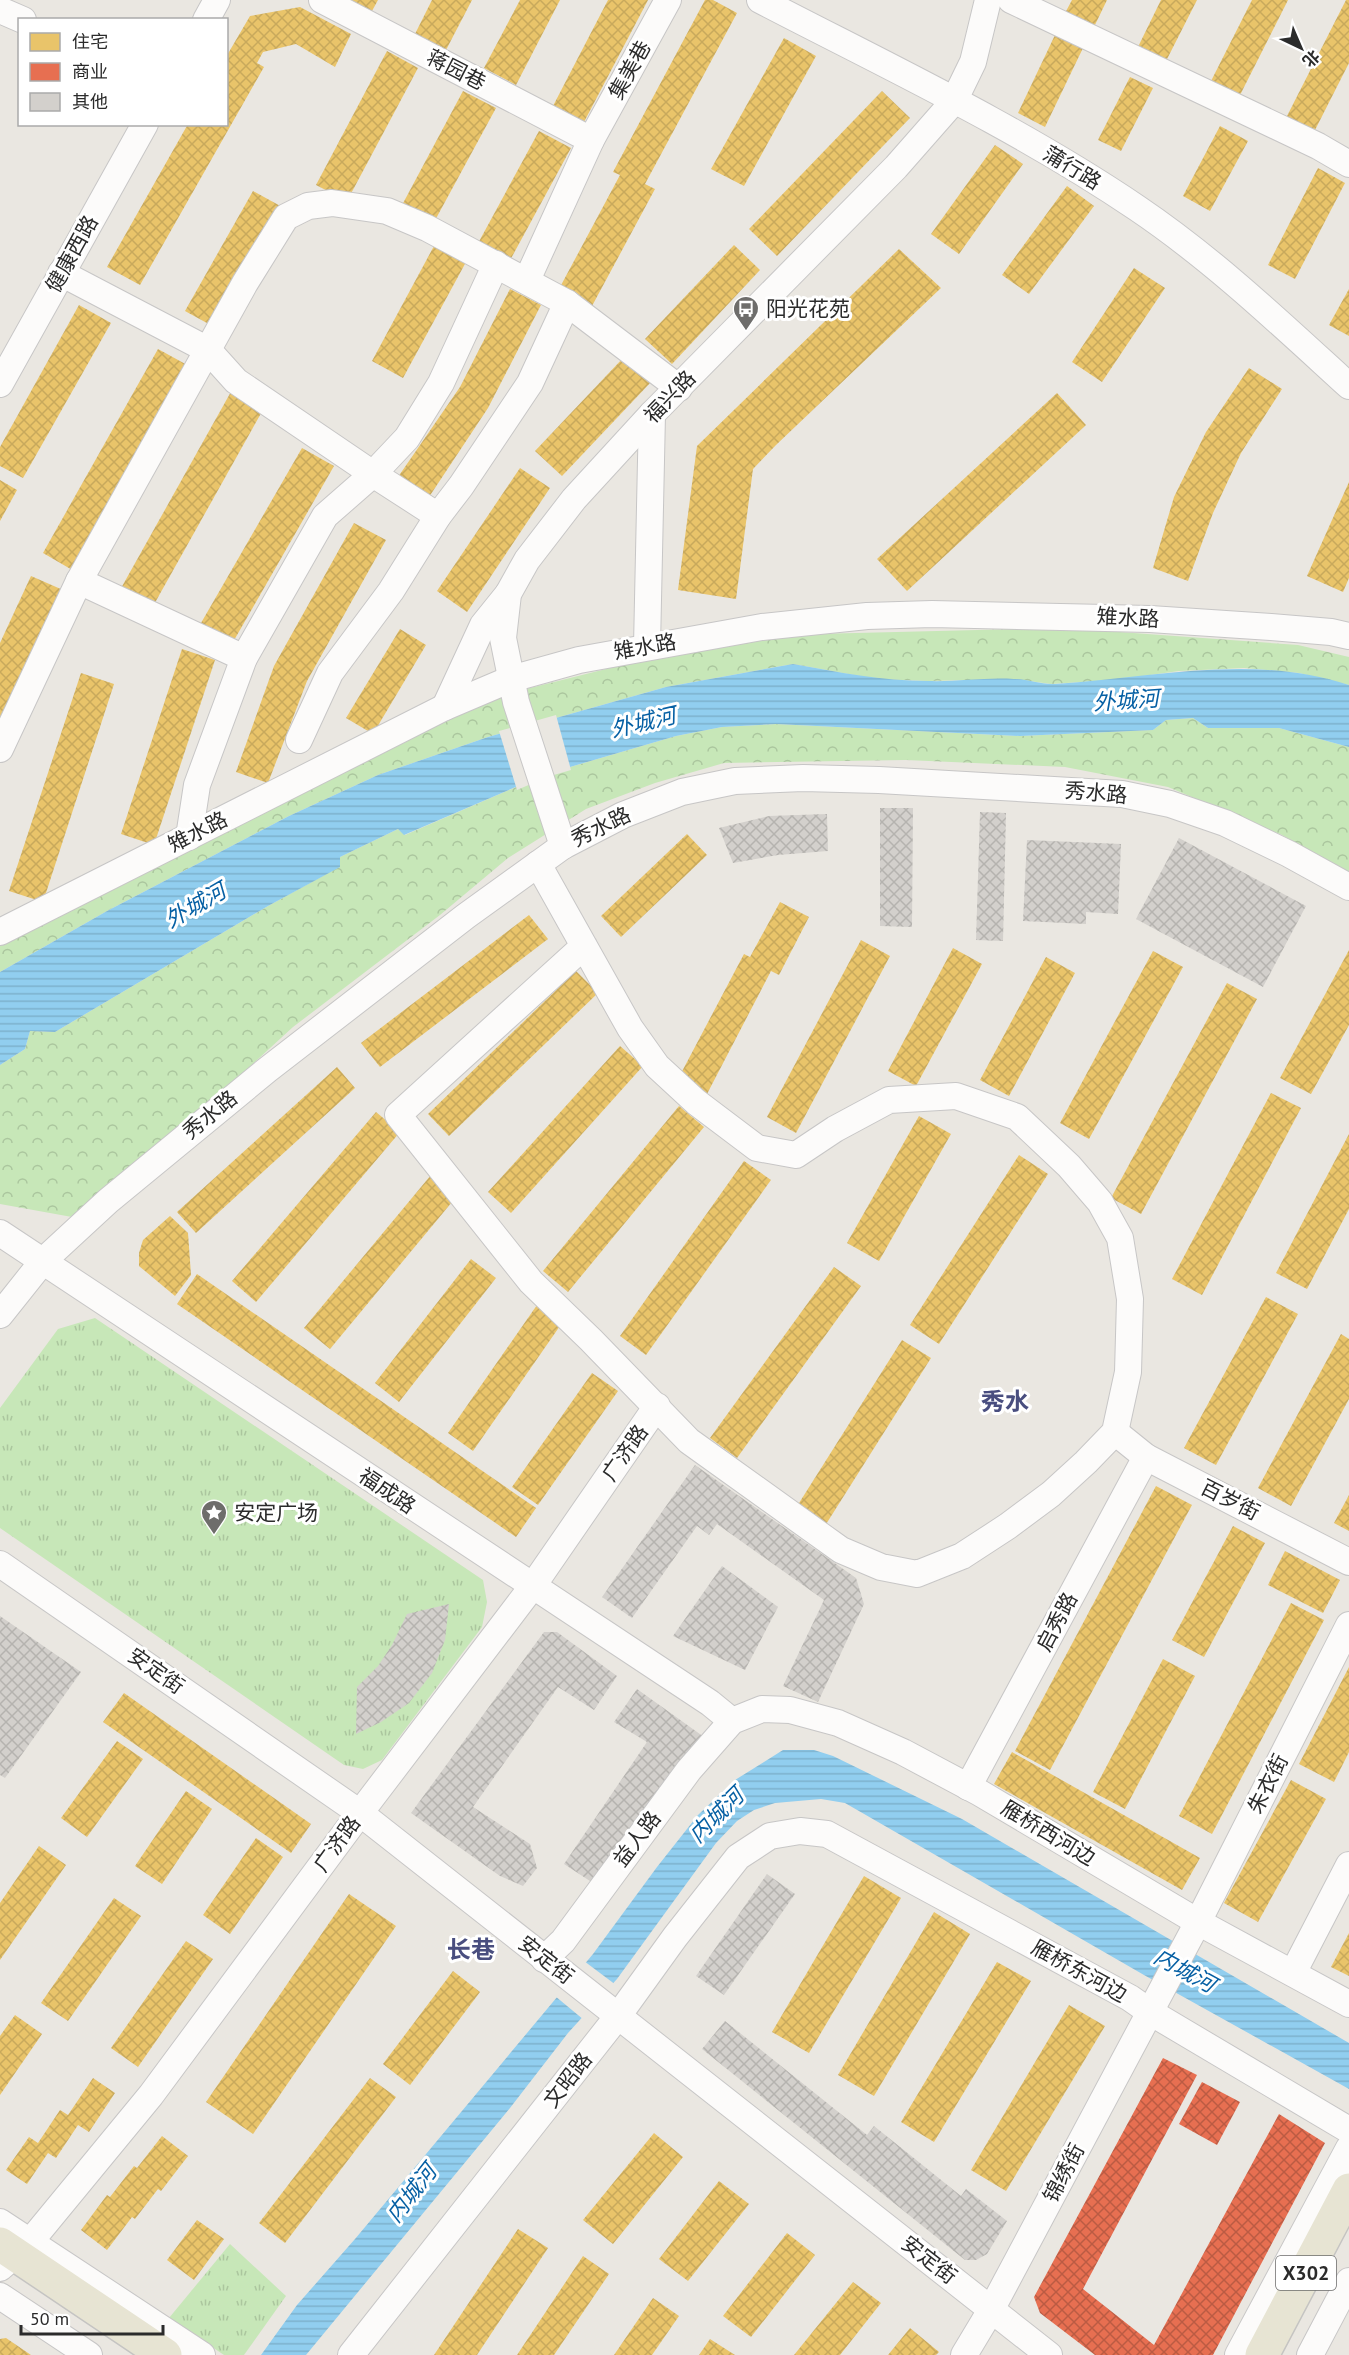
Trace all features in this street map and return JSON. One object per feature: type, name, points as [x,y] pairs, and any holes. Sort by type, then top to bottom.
[{"type":"main road","name":"X302","points":[[1262,2355],[1349,2190]]},
{"type":"main road","name":"X302","points":[[1287,2355],[1349,2237]]},
{"type":"main road","points":[[9,2256],[126,2355]]},
{"type":"main road","points":[[9,2256],[165,2355]]},
{"type":"street","points":[[207,18],[217,0]]},
{"type":"street","name":"蒋园巷","points":[[322,0],[591,140]]},
{"type":"street","name":"集美巷","points":[[527,280],[591,140],[668,0]]},
{"type":"street","name":"蒲行路","points":[[760,0],[954,101],[1079,171],[1138,209],[1197,252],[1277,319],[1349,386]]},
{"type":"street","name":"福兴路","points":[[563,846],[513,691],[503,638],[508,594],[527,560],[549,530],[652,414],[896,167],[954,101],[973,62],[988,0]]},
{"type":"street","points":[[1011,0],[1318,146],[1349,164]]},
{"type":"street","points":[[0,10],[18,18]]},
{"type":"street","name":"健康西路","points":[[1,379],[144,126]]},
{"type":"street","points":[[0,749],[79,581],[245,283],[286,217],[308,206],[332,203],[387,211],[427,228],[567,303],[679,388]]},
{"type":"street","points":[[189,837],[197,785],[244,658],[325,516],[373,474],[407,438],[441,383],[496,264]]},
{"type":"street","points":[[61,273],[208,350],[236,381],[438,516]]},
{"type":"street","points":[[300,740],[330,673],[391,591],[438,516],[461,486],[530,383],[567,303]]},
{"type":"street","points":[[647,646],[652,414]]},
{"type":"street","points":[[79,581],[244,658]]},
{"type":"street","points":[[445,707],[483,625],[508,594]]},
{"type":"street","name":"雉水路","points":[[0,932],[445,707],[513,691],[579,660],[762,627],[867,616],[932,614],[1150,619],[1331,632],[1349,636]]},
{"type":"street","name":"秀水路","points":[[0,1315],[43,1261],[117,1193],[258,1077],[466,916],[563,846],[623,815],[682,792],[735,781],[803,777],[1028,787],[1122,794],[1170,804],[1225,824],[1289,854],[1349,887]]},
{"type":"street","points":[[538,864],[584,946],[630,1028],[657,1066],[696,1102],[757,1148],[796,1155],[835,1129],[889,1100],[956,1096],[1017,1118],[1069,1166],[1100,1202],[1120,1238],[1130,1299],[1128,1372],[1115,1432],[1060,1486],[1008,1526],[962,1556],[917,1574],[881,1568],[841,1550],[689,1441],[657,1406],[531,1282],[398,1115],[584,946]]},
{"type":"street","name":"福成路","points":[[0,1233],[710,1703],[732,1720]]},
{"type":"street","name":"广济路","points":[[9,2256],[151,2095],[360,1813],[532,1587],[657,1406]]},
{"type":"street","name":"百岁街","points":[[1115,1432],[1146,1457],[1349,1562]]},
{"type":"street","name":"启秀路","points":[[968,1787],[1146,1457]]},
{"type":"street","name":"安定街","points":[[0,1563],[360,1813],[1049,2355]]},
{"type":"street","name":"朱衣街","points":[[1162,1989],[1349,1625]]},
{"type":"street","name":"雁桥西河边","points":[[732,1720],[762,1709],[790,1710],[838,1723],[903,1752],[968,1787],[1192,1932],[1293,1973],[1349,2004]]},
{"type":"street","name":"益人路","points":[[548,1962],[688,1770],[732,1720]]},
{"type":"street","name":"雁桥东河边","points":[[800,1831],[835,1837],[1130,1998],[1349,2130]]},
{"type":"street","name":"文昭路","points":[[351,2355],[613,2013],[738,1857],[770,1836],[800,1831]]},
{"type":"street","points":[[1293,1973],[1349,1865]]},
{"type":"street","name":"锦绣街","points":[[964,2355],[992,2310],[1162,1989]]},
{"type":"street","points":[[1238,2355],[1349,2148]]},
{"type":"street","points":[[0,2222],[9,2256],[202,2355]]},
{"type":"street","points":[[1310,2355],[1349,2281]]},
{"type":"street","points":[[0,2296],[89,2355]]},
{"type":"green space","points":[[1064,628],[1298,645],[1349,657],[1349,685],[1299,673],[1244,668],[1179,671],[1114,680],[1051,684],[1015,679],[928,681],[876,679],[793,664],[666,687],[488,737],[378,775],[289,816],[107,911],[0,972],[0,939],[486,699],[682,650],[815,634]]},
{"type":"green space","points":[[1193,718],[1208,728],[1279,728],[1349,747],[1349,872],[1282,835],[1168,787],[1065,767],[906,760],[724,763],[655,783],[586,809],[508,858],[440,915],[293,1027],[207,1106],[72,1217],[0,1204],[0,1065],[25,1049],[30,1031],[55,1032],[268,906],[339,867],[340,857],[398,829],[405,835],[546,774],[676,736],[722,727],[776,724],[1020,736],[1153,730],[1166,720]]},
{"type":"green space","name":"安定广场","points":[[95,1318],[483,1580],[487,1602],[482,1627],[382,1760],[363,1769],[344,1765],[0,1528],[0,1408],[58,1329]]},
{"type":"green space","points":[[230,2244],[286,2296],[244,2355],[224,2355],[169,2318]]},
{"type":"water","name":"外城河","points":[[793,664],[860,676],[911,681],[1019,679],[1050,684],[1202,670],[1276,670],[1349,685],[1349,747],[1279,728],[1208,728],[1193,718],[1166,720],[1153,730],[1020,736],[776,724],[722,727],[676,736],[546,774],[404,835],[398,829],[340,857],[340,867],[268,906],[55,1032],[30,1031],[25,1049],[0,1065],[0,972],[107,911],[289,816],[378,775],[488,737],[666,687]]},
{"type":"water","name":"内城河","points":[[783,1750],[814,1750],[833,1756],[962,1819],[1349,2043],[1349,2089],[1144,1975],[845,1803],[821,1799],[775,1803],[754,1810],[737,1821],[716,1843],[617,1979],[568,2033],[510,2108],[306,2355],[261,2355],[297,2305],[593,1954],[698,1815],[735,1780]]},
{"type":"pier","points":[[556,715],[571,770],[517,790],[499,731]]},
{"type":"pier","points":[[584,1961],[616,1985],[584,2020],[555,1996]]},
{"type":"building: 住宅","points":[[351,0],[378,0],[372,11]]},
{"type":"building: 住宅","points":[[432,0],[472,0],[446,50],[415,34]]},
{"type":"building: 住宅","points":[[520,0],[560,0],[516,85],[484,68]]},
{"type":"building: 住宅","points":[[608,0],[648,0],[584,122],[553,106]]},
{"type":"building: 住宅","points":[[705,0],[713,0],[737,13],[645,184],[655,189],[592,306],[559,289],[620,175],[613,172]]},
{"type":"building: 住宅","points":[[1072,0],[1107,0],[1093,29],[1064,15]]},
{"type":"building: 住宅","points":[[1161,0],[1197,0],[1164,65],[1136,51]]},
{"type":"building: 住宅","points":[[1252,0],[1288,0],[1237,101],[1208,87]]},
{"type":"building: 住宅","points":[[1346,0],[1349,0],[1349,63],[1314,132],[1286,118]]},
{"type":"building: 住宅","points":[[300,7],[351,34],[335,67],[296,44],[263,52],[257,63],[264,67],[140,285],[107,267],[187,126],[228,126],[228,54],[250,16]]},
{"type":"building: 住宅","points":[[1055,35],[1083,48],[1045,127],[1018,113]]},
{"type":"building: 住宅","points":[[784,38],[816,56],[744,186],[711,169]]},
{"type":"building: 住宅","points":[[387,51],[418,68],[347,201],[316,185]]},
{"type":"building: 住宅","points":[[1130,77],[1153,88],[1121,151],[1098,140]]},
{"type":"building: 住宅","points":[[463,91],[496,108],[433,224],[401,207]]},
{"type":"building: 住宅","points":[[882,91],[910,118],[777,256],[749,229]]},
{"type":"building: 住宅","points":[[1220,126],[1248,141],[1210,211],[1183,196]]},
{"type":"building: 住宅","points":[[539,131],[571,148],[508,264],[476,247]]},
{"type":"building: 住宅","points":[[995,145],[1023,164],[959,254],[931,234]]},
{"type":"building: 住宅","points":[[1318,168],[1345,183],[1295,279],[1268,265]]},
{"type":"building: 住宅","points":[[1067,186],[1094,206],[1029,294],[1002,275]]},
{"type":"building: 住宅","points":[[253,191],[284,208],[216,328],[185,311]]},
{"type":"building: 住宅","points":[[734,245],[760,270],[672,364],[645,339]]},
{"type":"building: 住宅","points":[[434,246],[466,262],[403,378],[372,361]]},
{"type":"building: 住宅","points":[[899,249],[941,288],[753,469],[736,599],[678,590],[697,446]]},
{"type":"building: 住宅","points":[[1134,268],[1165,288],[1102,382],[1072,362]]},
{"type":"building: 住宅","points":[[510,289],[541,305],[488,408],[429,497],[398,477],[460,387]]},
{"type":"building: 住宅","points":[[1349,289],[1349,336],[1329,325]]},
{"type":"building: 住宅","points":[[79,305],[111,323],[23,478],[0,466],[0,447]]},
{"type":"building: 住宅","points":[[158,349],[189,366],[74,571],[43,553]]},
{"type":"building: 住宅","points":[[624,357],[651,382],[562,476],[535,451]]},
{"type":"building: 住宅","points":[[1249,368],[1282,389],[1241,453],[1213,513],[1188,581],[1153,568],[1174,497],[1206,432]]},
{"type":"building: 住宅","points":[[232,390],[264,408],[152,608],[120,590]]},
{"type":"building: 住宅","points":[[1057,393],[1086,425],[907,591],[877,559]]},
{"type":"building: 住宅","points":[[302,448],[334,466],[233,642],[201,623]]},
{"type":"building: 住宅","points":[[520,468],[550,488],[467,612],[437,591]]},
{"type":"building: 住宅","points":[[0,480],[17,490],[0,521]]},
{"type":"building: 住宅","points":[[1349,482],[1349,578],[1343,592],[1307,576]]},
{"type":"building: 住宅","points":[[354,523],[386,540],[307,681],[268,783],[236,772],[274,666]]},
{"type":"building: 住宅","points":[[31,576],[63,590],[0,728],[0,643]]},
{"type":"building: 住宅","points":[[400,629],[426,645],[373,734],[346,718]]},
{"type":"building: 住宅","points":[[182,649],[215,660],[154,845],[121,834]]},
{"type":"building: 住宅","points":[[81,673],[114,684],[43,902],[9,891]]},
{"type":"building: 住宅","points":[[687,834],[707,855],[621,937],[601,916]]},
{"type":"building: 住宅","points":[[780,902],[809,917],[779,975],[771,971],[707,1094],[678,1079],[744,954],[750,957]]},
{"type":"building: 住宅","points":[[529,915],[548,939],[380,1067],[361,1043]]},
{"type":"building: 住宅","points":[[861,940],[890,956],[796,1133],[767,1117]]},
{"type":"building: 住宅","points":[[953,948],[982,964],[916,1086],[888,1071]]},
{"type":"building: 住宅","points":[[1349,950],[1349,1025],[1311,1094],[1280,1078]]},
{"type":"building: 住宅","points":[[1153,951],[1183,967],[1089,1139],[1060,1123]]},
{"type":"building: 住宅","points":[[1046,957],[1075,973],[1009,1096],[980,1080]]},
{"type":"building: 住宅","points":[[576,971],[598,993],[449,1136],[428,1114]]},
{"type":"building: 住宅","points":[[1227,983],[1257,999],[1141,1214],[1111,1198]]},
{"type":"building: 住宅","points":[[620,1046],[643,1066],[511,1213],[488,1192]]},
{"type":"building: 住宅","points":[[337,1067],[355,1088],[196,1233],[177,1212]]},
{"type":"building: 住宅","points":[[1271,1093],[1301,1108],[1202,1295],[1172,1279]]},
{"type":"building: 住宅","points":[[679,1106],[704,1127],[568,1292],[543,1271]]},
{"type":"building: 住宅","points":[[376,1112],[400,1132],[256,1302],[232,1281]]},
{"type":"building: 住宅","points":[[919,1116],[951,1134],[879,1261],[847,1243]]},
{"type":"building: 住宅","points":[[1349,1134],[1349,1209],[1307,1289],[1276,1273]]},
{"type":"building: 住宅","points":[[1019,1155],[1048,1174],[939,1344],[910,1325]]},
{"type":"building: 住宅","points":[[744,1161],[771,1180],[646,1355],[620,1336]]},
{"type":"building: 住宅","points":[[431,1175],[457,1196],[330,1349],[304,1328]]},
{"type":"building: 住宅","points":[[170,1216],[188,1233],[191,1275],[175,1296],[139,1266],[139,1253],[143,1240]]},
{"type":"building: 住宅","points":[[471,1259],[496,1278],[399,1402],[375,1383]]},
{"type":"building: 住宅","points":[[834,1267],[861,1286],[737,1458],[710,1438]]},
{"type":"building: 住宅","points":[[197,1274],[536,1508],[516,1537],[177,1304]]},
{"type":"building: 住宅","points":[[1266,1297],[1298,1314],[1216,1465],[1184,1448]]},
{"type":"building: 住宅","points":[[537,1305],[562,1323],[473,1451],[448,1433]]},
{"type":"building: 住宅","points":[[1341,1334],[1349,1339],[1349,1399],[1291,1506],[1258,1488]]},
{"type":"building: 住宅","points":[[902,1340],[931,1358],[823,1529],[794,1511]]},
{"type":"building: 住宅","points":[[592,1373],[618,1391],[538,1505],[512,1487]]},
{"type":"building: 住宅","points":[[1156,1486],[1192,1505],[1050,1770],[1015,1751]]},
{"type":"building: 住宅","points":[[1349,1495],[1349,1531],[1334,1523]]},
{"type":"building: 住宅","points":[[1233,1526],[1265,1543],[1204,1657],[1172,1640]]},
{"type":"building: 住宅","points":[[1285,1551],[1340,1580],[1323,1613],[1268,1585]]},
{"type":"building: 住宅","points":[[1291,1603],[1324,1620],[1212,1834],[1179,1816]]},
{"type":"building: 住宅","points":[[1163,1659],[1195,1676],[1125,1809],[1093,1792]]},
{"type":"building: 住宅","points":[[1349,1667],[1349,1752],[1334,1782],[1299,1764]]},
{"type":"building: 住宅","points":[[124,1693],[311,1824],[291,1853],[103,1722]]},
{"type":"building: 住宅","points":[[117,1741],[143,1759],[87,1837],[61,1818]]},
{"type":"building: 住宅","points":[[1012,1752],[1200,1858],[1182,1890],[994,1784]]},
{"type":"building: 住宅","points":[[1291,1780],[1326,1799],[1258,1922],[1224,1903]]},
{"type":"building: 住宅","points":[[186,1791],[212,1809],[162,1884],[135,1866]]},
{"type":"building: 住宅","points":[[256,1838],[283,1857],[230,1934],[203,1915]]},
{"type":"building: 住宅","points":[[39,1846],[66,1865],[0,1960],[0,1903]]},
{"type":"building: 住宅","points":[[864,1876],[901,1898],[809,2053],[772,2032]]},
{"type":"building: 住宅","points":[[349,1894],[396,1926],[253,2134],[206,2102]]},
{"type":"building: 住宅","points":[[114,1898],[141,1916],[68,2021],[41,2003]]},
{"type":"building: 住宅","points":[[934,1912],[970,1934],[874,2096],[838,2075]]},
{"type":"building: 住宅","points":[[1349,1933],[1349,1976],[1331,1967]]},
{"type":"building: 住宅","points":[[186,1941],[213,1959],[138,2067],[111,2048]]},
{"type":"building: 住宅","points":[[997,1962],[1031,1981],[934,2142],[901,2122]]},
{"type":"building: 住宅","points":[[453,1971],[480,1992],[410,2085],[383,2064]]},
{"type":"building: 住宅","points":[[1069,2005],[1105,2026],[1006,2191],[971,2170]]},
{"type":"building: 住宅","points":[[15,2015],[42,2034],[0,2095],[0,2036]]},
{"type":"building: 住宅","points":[[93,2078],[115,2093],[89,2132],[78,2125],[56,2158],[48,2153],[27,2184],[6,2170],[29,2137],[38,2143],[60,2110],[68,2115]]},
{"type":"building: 住宅","points":[[370,2078],[396,2097],[285,2243],[259,2223]]},
{"type":"building: 住宅","points":[[654,2133],[683,2157],[613,2244],[583,2220]]},
{"type":"building: 住宅","points":[[162,2136],[188,2156],[161,2191],[158,2189],[135,2219],[132,2217],[107,2250],[81,2230],[107,2195],[110,2197],[134,2166],[137,2168]]},
{"type":"building: 住宅","points":[[719,2181],[749,2204],[688,2281],[659,2259]]},
{"type":"building: 住宅","points":[[197,2220],[224,2239],[194,2280],[167,2260]]},
{"type":"building: 住宅","points":[[518,2229],[548,2248],[477,2355],[434,2355]]},
{"type":"building: 住宅","points":[[787,2233],[815,2255],[751,2337],[723,2316]]},
{"type":"building: 住宅","points":[[583,2256],[609,2274],[554,2355],[517,2355]]},
{"type":"building: 住宅","points":[[853,2282],[881,2303],[840,2355],[794,2355]]},
{"type":"building: 住宅","points":[[653,2298],[679,2316],[652,2355],[614,2355]]},
{"type":"building: 住宅","points":[[910,2328],[939,2352],[936,2355],[888,2355]]},
{"type":"building: 住宅","points":[[6,2338],[31,2355],[0,2355],[0,2339]]},
{"type":"building: 住宅","points":[[710,2339],[735,2355],[699,2355]]},
{"type":"building: 商业","points":[[1163,2058],[1197,2075],[1083,2289],[1154,2345],[1279,2114],[1325,2143],[1213,2355],[1095,2355],[1040,2313],[1034,2297]]},
{"type":"building: 商业","points":[[1202,2082],[1240,2102],[1217,2145],[1179,2124]]},
{"type":"building: 其他","points":[[880,808],[913,808],[912,927],[880,926]]},
{"type":"building: 其他","points":[[980,812],[1006,813],[1003,941],[976,940]]},
{"type":"building: 其他","points":[[827,814],[828,851],[778,855],[733,863],[719,828],[769,816]]},
{"type":"building: 其他","points":[[1179,838],[1306,906],[1263,987],[1136,919]]},
{"type":"building: 其他","points":[[1027,840],[1121,844],[1118,914],[1086,912],[1086,924],[1023,921]]},
{"type":"building: 其他","points":[[695,1465],[856,1578],[864,1604],[818,1702],[783,1686],[824,1600],[717,1524],[709,1535],[697,1526],[632,1618],[602,1597]]},
{"type":"building: 其他","points":[[722,1566],[778,1607],[745,1670],[673,1636]]},
{"type":"building: 其他","points":[[449,1604],[445,1640],[432,1673],[409,1703],[381,1722],[356,1734],[357,1687],[378,1666],[392,1645],[407,1614]]},
{"type":"building: 其他","points":[[0,1616],[81,1672],[5,1778],[0,1775]]},
{"type":"building: 其他","points":[[544,1632],[557,1632],[617,1676],[594,1710],[558,1687],[473,1807],[530,1844],[537,1868],[523,1886],[500,1876],[411,1813]]},
{"type":"building: 其他","points":[[637,1689],[704,1737],[694,1756],[677,1764],[593,1883],[564,1864],[647,1742],[614,1722]]},
{"type":"building: 其他","points":[[767,1874],[795,1894],[724,1995],[696,1976]]},
{"type":"building: 其他","points":[[725,2021],[867,2135],[874,2126],[961,2196],[966,2189],[1007,2221],[987,2254],[976,2260],[965,2260],[702,2049]]},
{"type":"place","name":"阳光花苑","points":[[746,332]]},
{"type":"place","name":"安定广场","points":[[214,1536]]},
{"type":"district","name":"秀水","points":[[1005,1402]]},
{"type":"district","name":"长巷","points":[[471,1950]]}]
